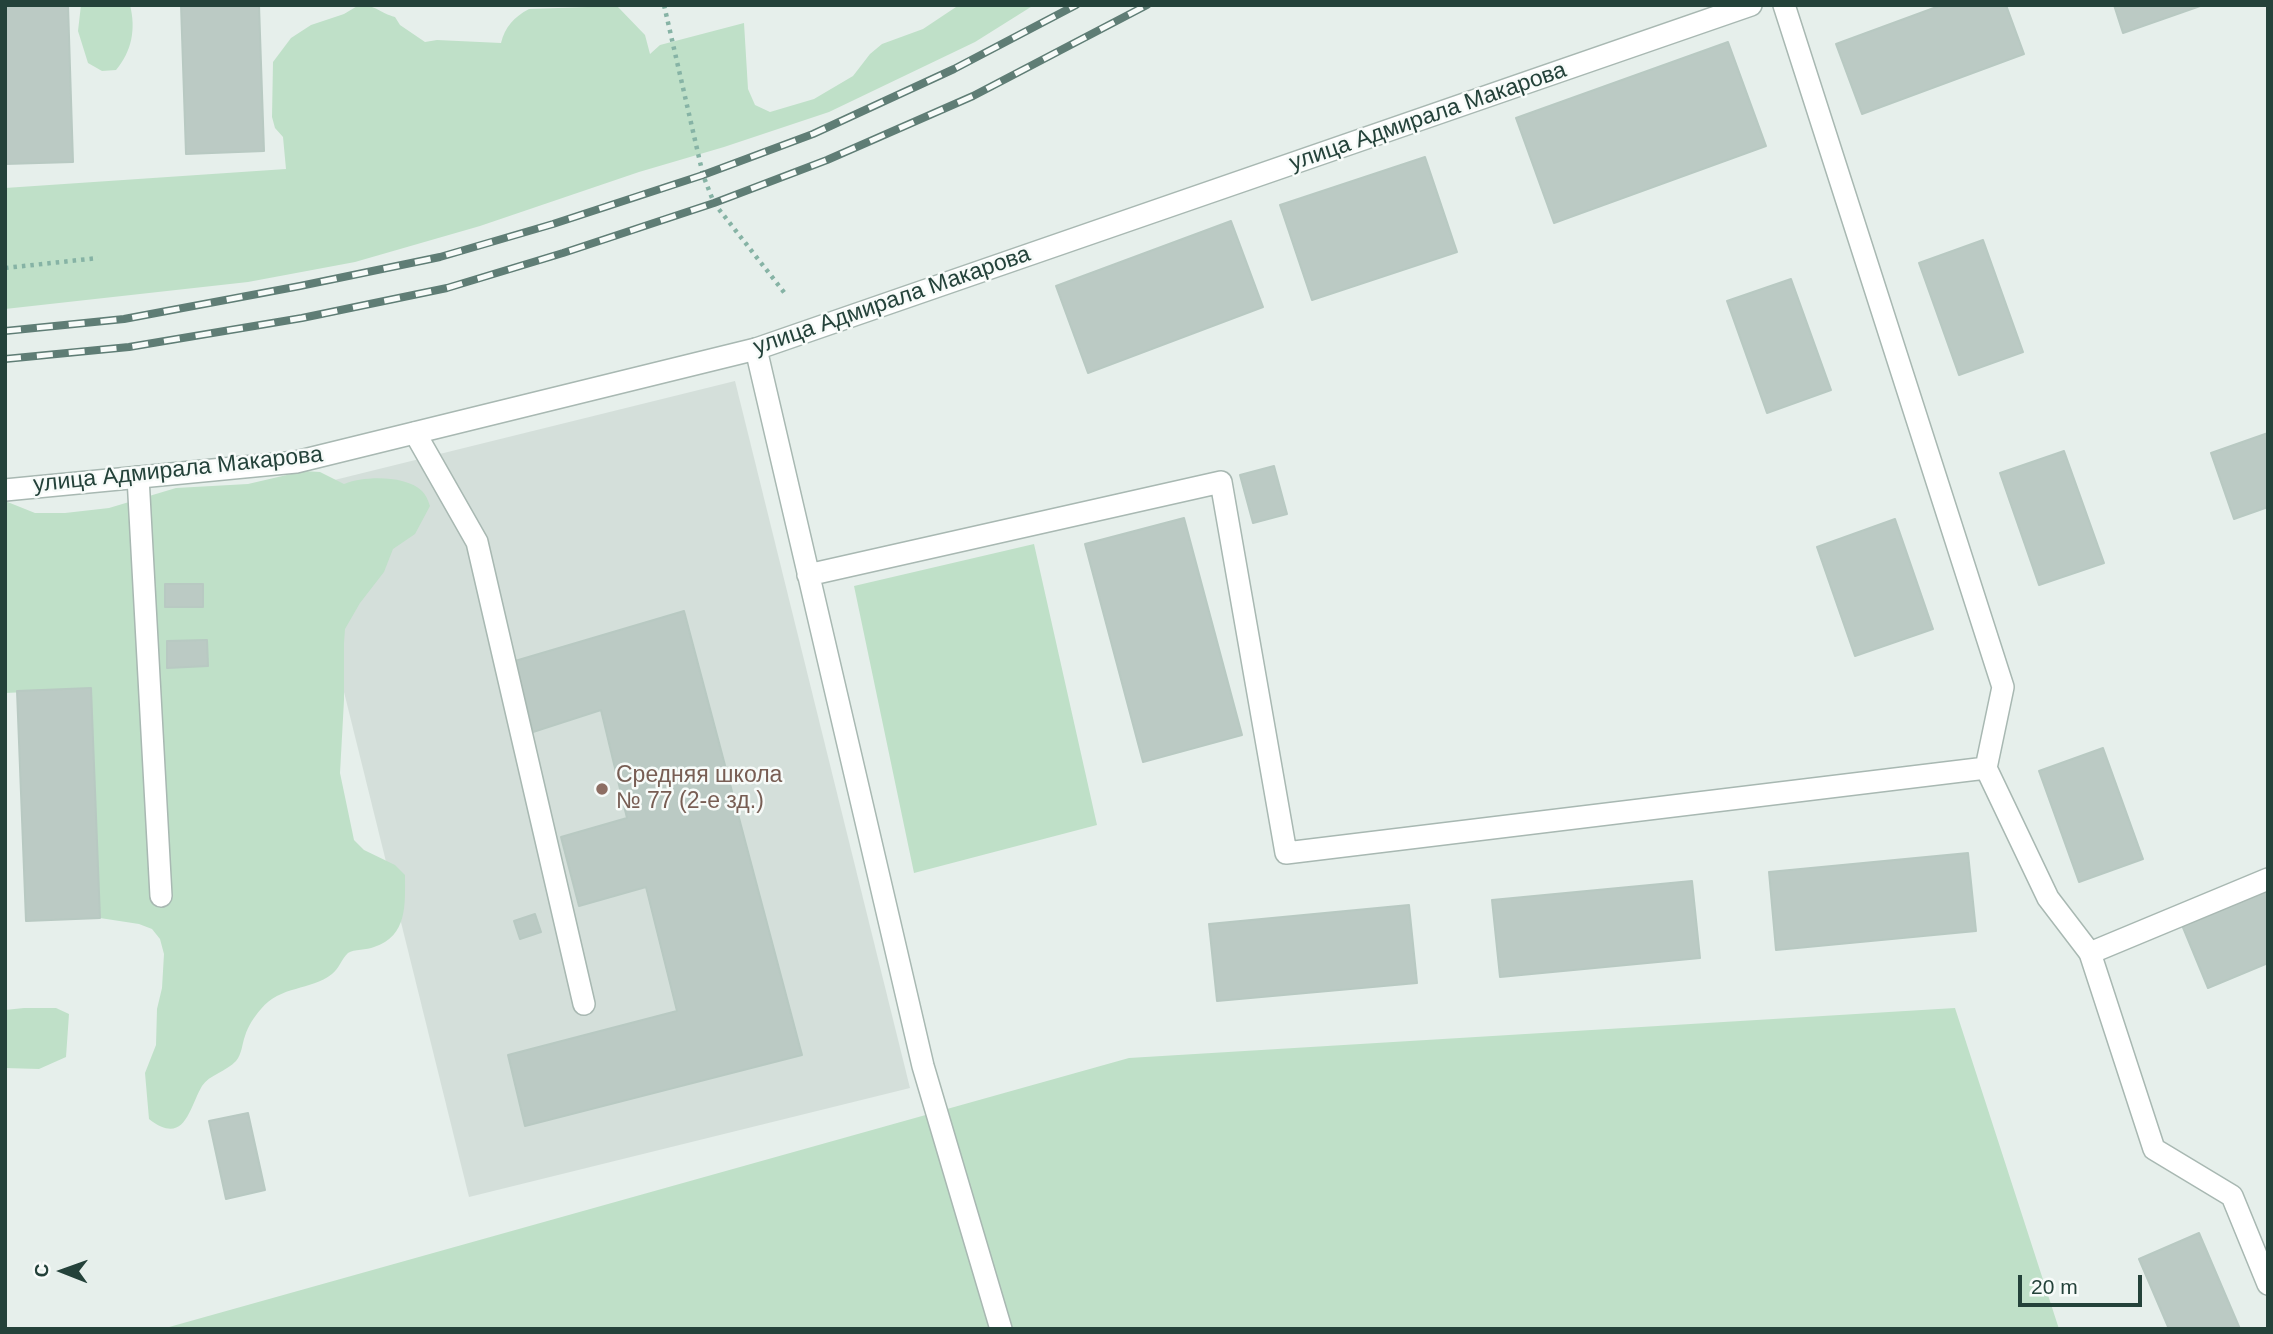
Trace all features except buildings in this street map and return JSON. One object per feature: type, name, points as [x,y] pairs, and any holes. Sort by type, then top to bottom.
[{"type":"street","name":"улица Адмирала Макарова","points":[[5,490],[296,462],[756,349],[1751,5]]},
{"type":"street","points":[[1784,5],[2003,687],[1986,768],[2048,898],[2091,953],[2154,1149],[2232,1196],[2268,1284]]},
{"type":"street","points":[[756,349],[923,1066],[1001,1329]]},
{"type":"street","points":[[415,433],[477,542],[584,1004]]},
{"type":"street","points":[[138,477],[161,896]]},
{"type":"street","points":[[808,575],[1221,482],[1286,853],[1986,768]]},
{"type":"street","points":[[2091,953],[2268,878]]},
{"type":"path","points":[[664,5],[703,175],[714,203],[787,296]]},
{"type":"path","points":[[5,268],[98,258]]},
{"type":"shaded area","name":"Средняя школа № 77 (2-е зд.)","points":[[735,381],[910,1088],[469,1197],[294,490]]},
{"type":"green space","points":[[81,5],[130,5],[133,23],[131,39],[126,55],[116,70],[102,71],[88,63],[78,31]]},
{"type":"green space","points":[[359,5],[370,6],[395,17],[400,25],[425,42],[437,40],[501,43],[511,23],[529,9],[617,6],[645,35],[650,54],[660,45],[744,23],[748,89],[755,105],[770,112],[814,99],[853,76],[870,54],[882,44],[923,29],[959,5],[1034,5],[975,42],[829,112],[480,226],[355,262],[248,282],[5,309],[5,188],[286,169],[283,137],[275,128],[272,117],[273,62],[291,38],[311,25],[344,14]]},
{"type":"green space","points":[[304,471],[320,472],[344,484],[373,478],[405,482],[422,491],[430,506],[415,534],[393,549],[384,572],[360,603],[345,629],[344,643],[340,773],[354,840],[364,850],[395,865],[405,875],[402,918],[399,927],[385,942],[348,953],[334,972],[323,979],[269,1001],[250,1025],[236,1061],[205,1082],[189,1113],[178,1127],[161,1127],[149,1119],[145,1073],[156,1045],[157,1009],[162,988],[164,954],[160,939],[152,929],[139,924],[100,918],[91,689],[5,693],[5,501],[35,513],[65,513],[109,508],[176,488],[248,484]]},
{"type":"green space","points":[[1034,544],[1097,825],[914,873],[854,586]]},
{"type":"green space","points":[[56,1008],[69,1014],[66,1057],[39,1069],[5,1068],[5,1010]]},
{"type":"green space","points":[[1955,1008],[2059,1329],[162,1329],[1129,1058]]},
{"type":"railway","points":[[5,331],[124,319],[300,286],[440,257],[553,224],[703,175],[813,134],[954,69],[1076,5]]},
{"type":"railway","points":[[5,359],[129,347],[302,318],[447,288],[563,253],[714,203],[827,160],[973,96],[1147,5]]},
{"type":"place","name":"Средняя школа № 77 (2-е зд.)","points":[[602,789]]}]
